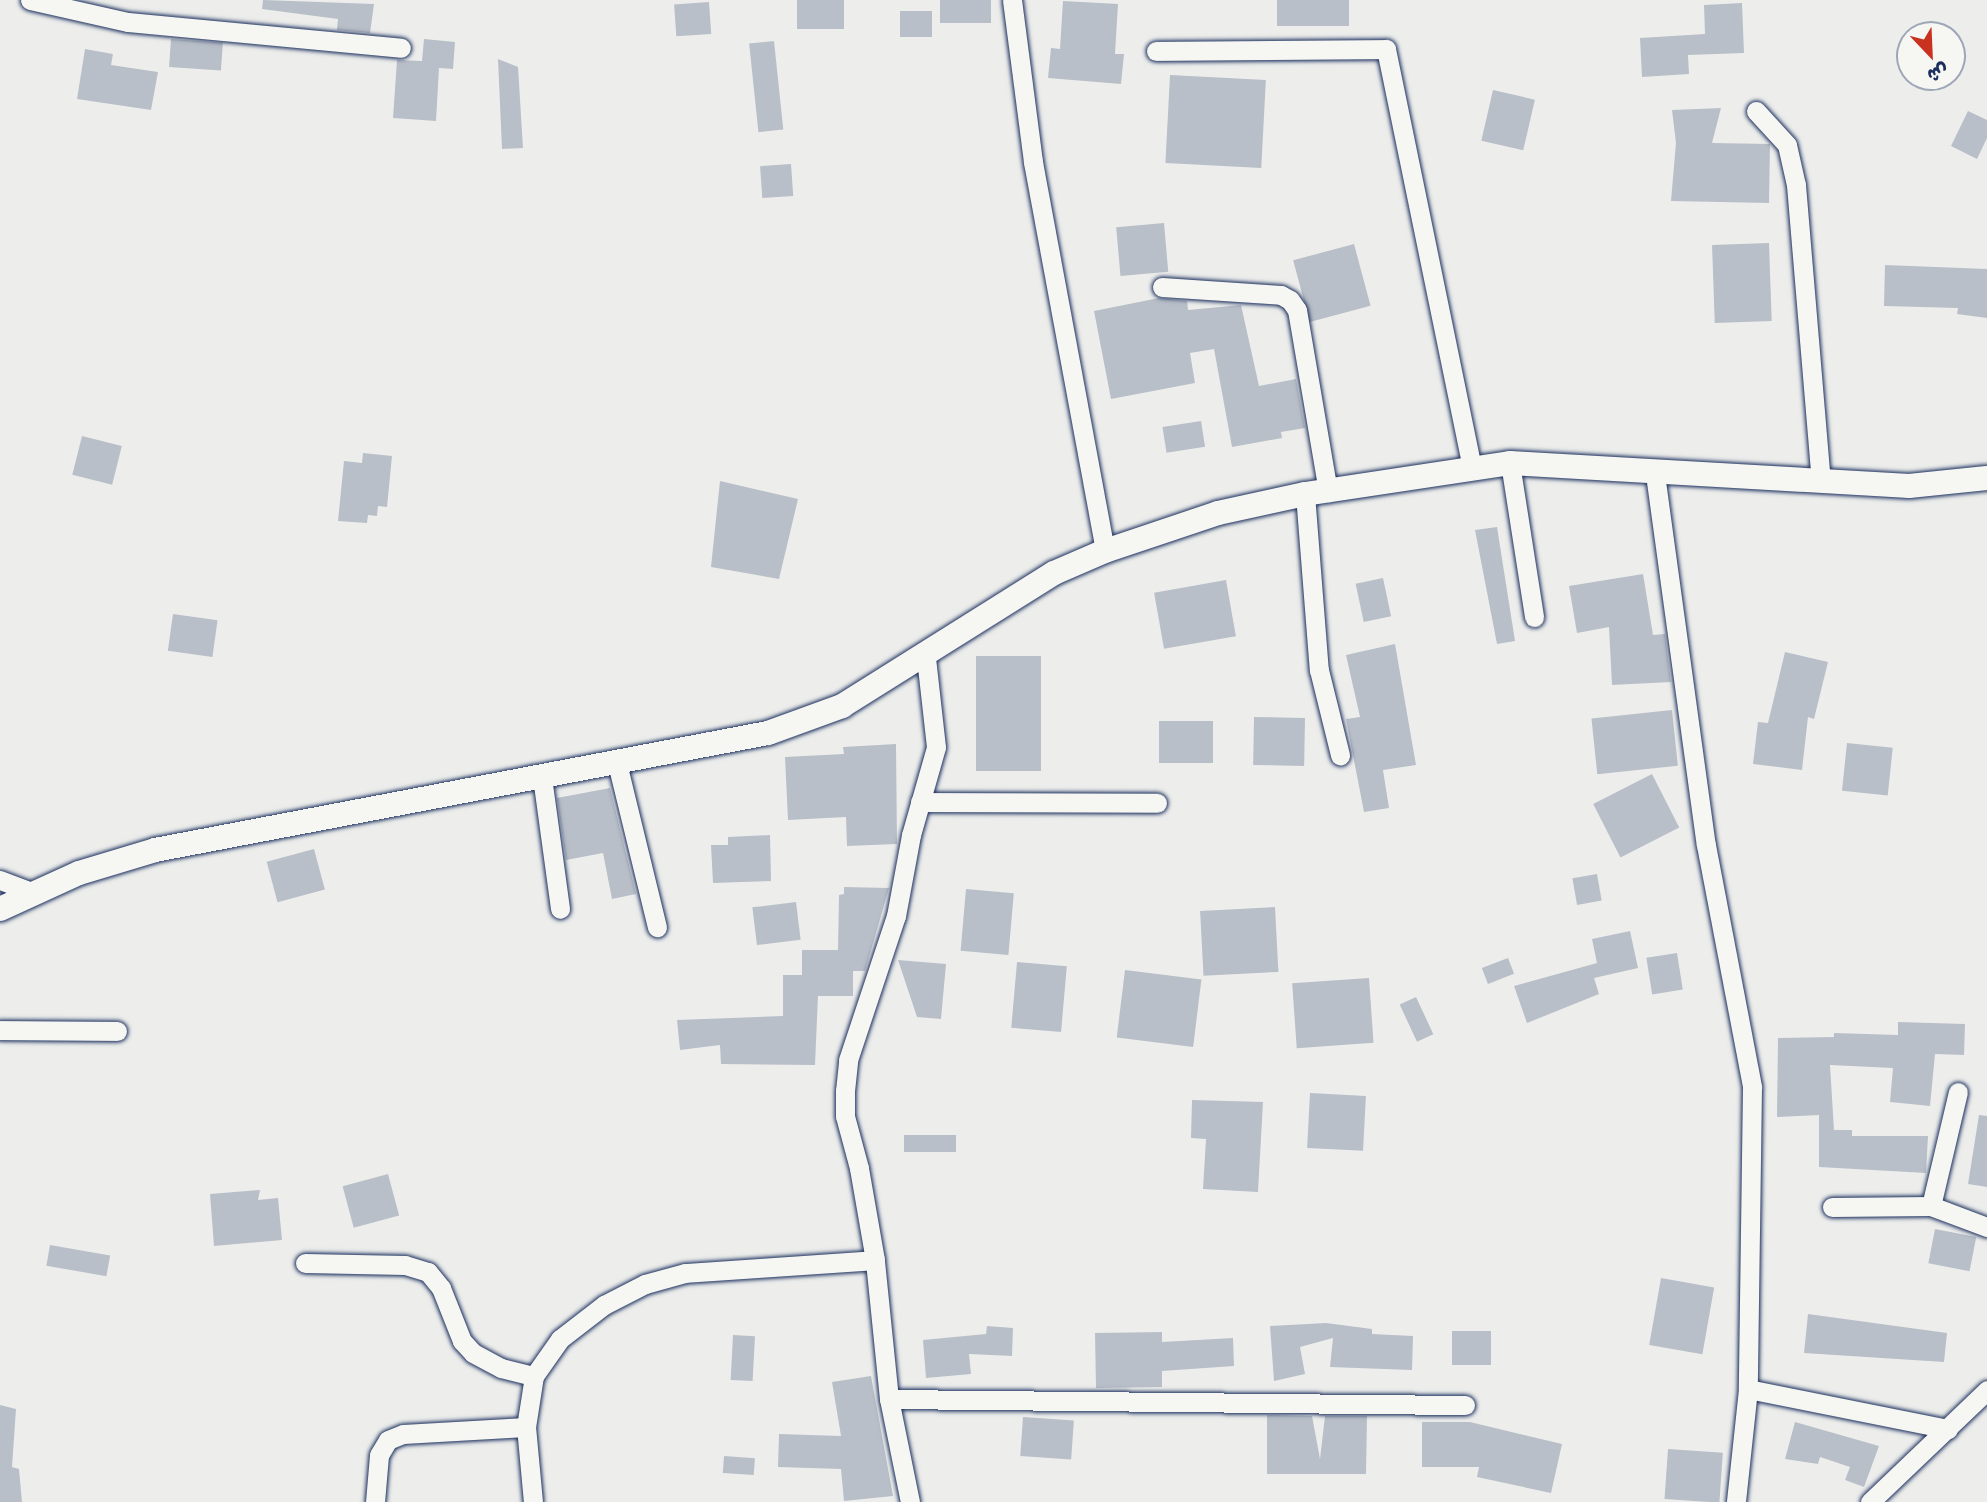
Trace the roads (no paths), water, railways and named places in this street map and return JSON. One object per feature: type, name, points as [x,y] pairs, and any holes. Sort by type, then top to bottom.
[{"type":"street","points":[[30,0],[128,22],[401,48]]},
{"type":"street","points":[[1012,0],[1033,162],[1105,551]]},
{"type":"street","points":[[1156,51],[1386,49],[1472,467]]},
{"type":"street","points":[[1756,110],[1787,145],[1796,185],[1821,482]]},
{"type":"street","points":[[1162,287],[1281,295],[1290,300],[1302,335],[1316,493],[1320,670],[1340,755]]},
{"type":"street","points":[[1510,463],[1534,617]]},
{"type":"street","points":[[0,909],[32,892],[155,849],[768,733],[842,706],[926,657],[1054,573],[1105,551],[1218,513],[1316,493],[1510,463],[1576,464],[1655,474],[1909,486],[1987,478]]},
{"type":"street","points":[[1655,474],[1706,845],[1752,1087],[1748,1389],[1736,1502]]},
{"type":"street","points":[[910,1502],[889,1399],[875,1260],[859,1168],[845,1116],[845,1091],[848,1060],[896,916],[920,802],[936,747],[926,657]]},
{"type":"street","points":[[617,763],[657,927]]},
{"type":"street","points":[[542,777],[560,909]]},
{"type":"street","points":[[920,802],[1157,803]]},
{"type":"street","points":[[0,880],[32,892]]},
{"type":"street","points":[[0,1030],[117,1031]]},
{"type":"street","points":[[1931,1206],[1958,1092]]},
{"type":"street","points":[[1832,1207],[1931,1206],[1987,1227]]},
{"type":"street","points":[[533,1502],[526,1427],[534,1376],[560,1339],[604,1306],[645,1284],[685,1273],[875,1260]]},
{"type":"street","points":[[305,1263],[405,1265],[428,1272],[441,1288],[462,1341],[472,1353],[501,1368],[534,1376]]},
{"type":"street","points":[[1748,1389],[1948,1429]]},
{"type":"street","points":[[1870,1502],[1987,1390]]},
{"type":"street","points":[[889,1399],[1465,1405]]},
{"type":"street","points":[[375,1502],[379,1455],[388,1440],[403,1434],[526,1427]]}]
